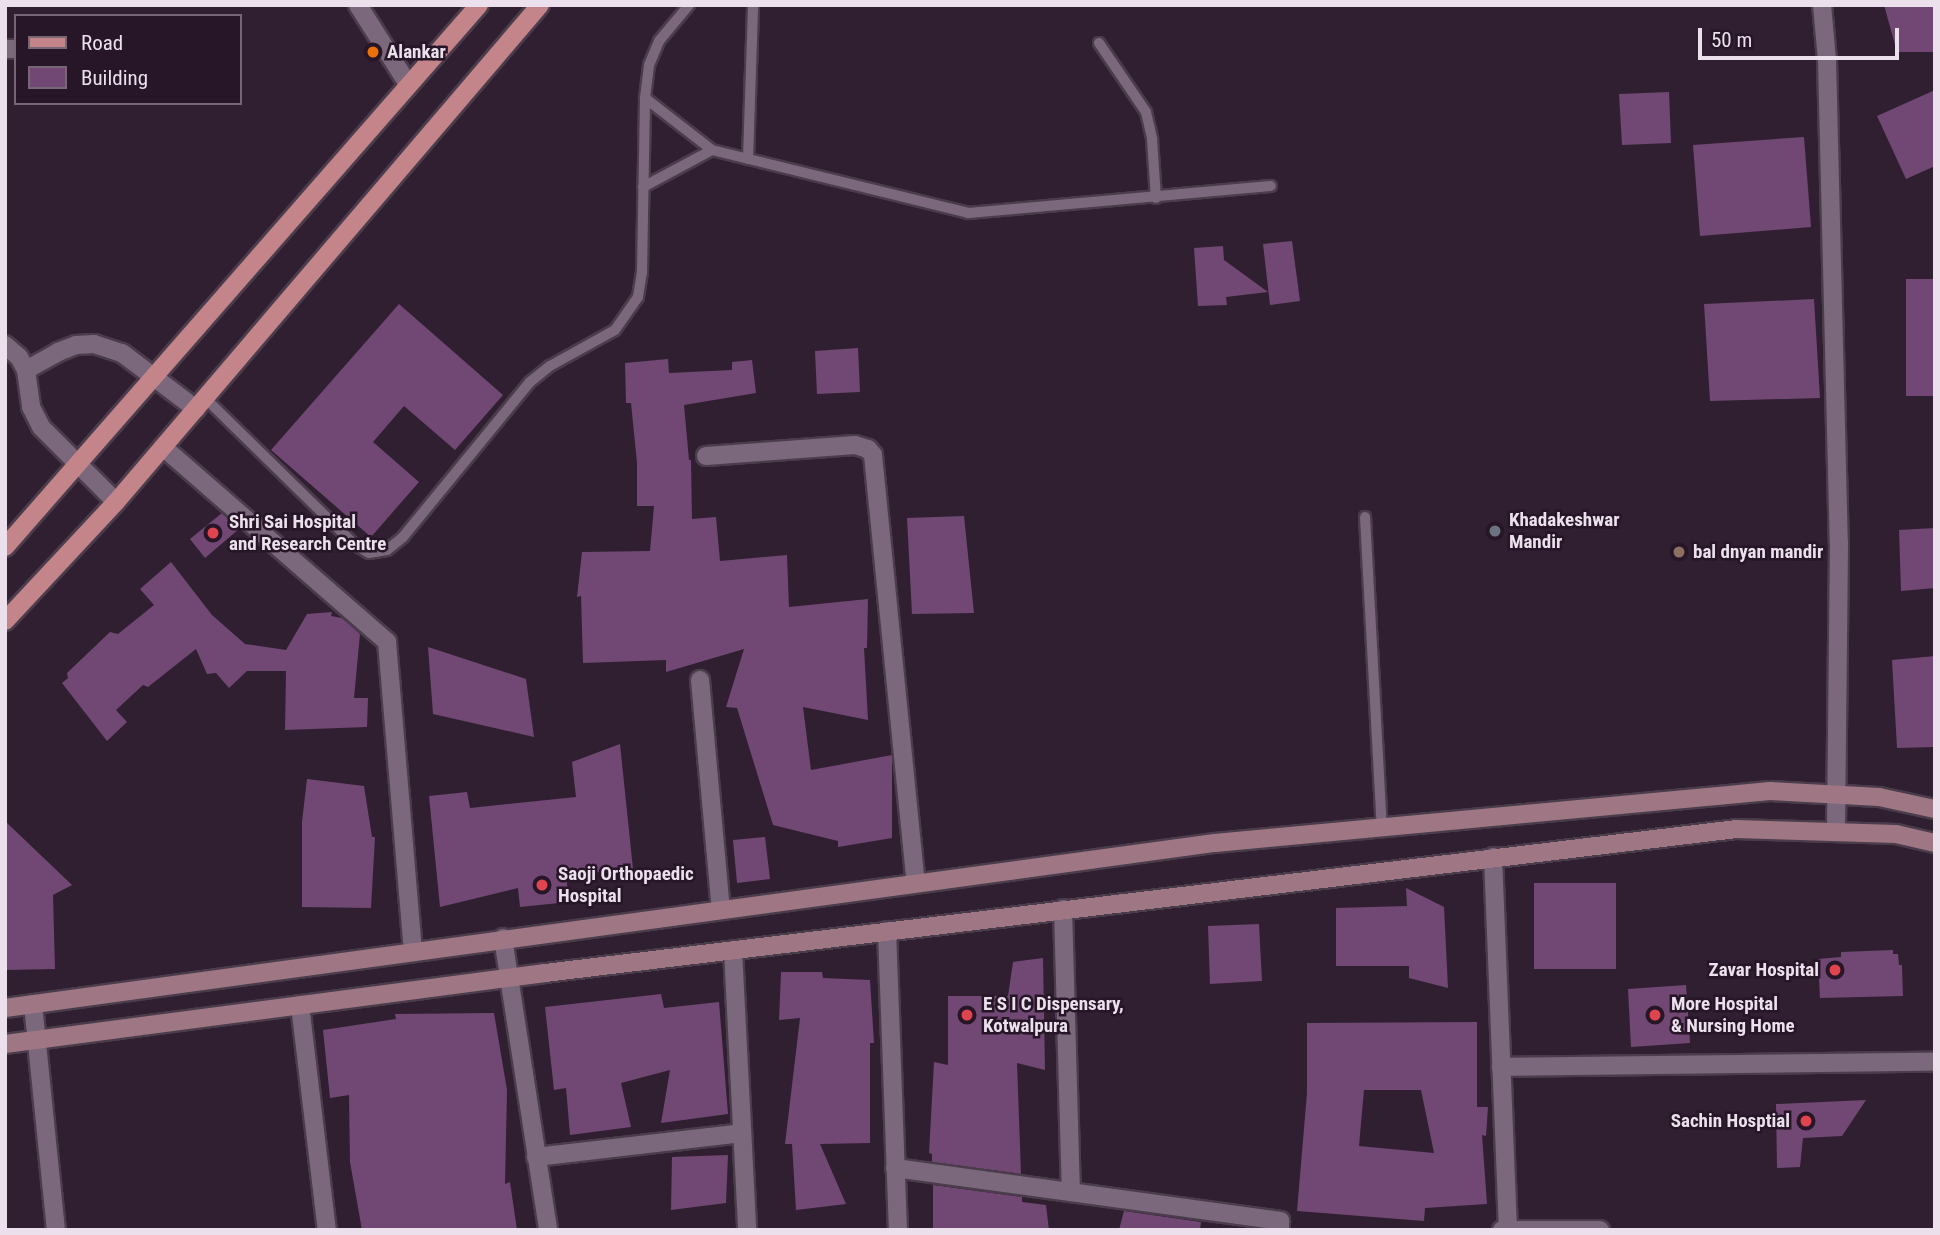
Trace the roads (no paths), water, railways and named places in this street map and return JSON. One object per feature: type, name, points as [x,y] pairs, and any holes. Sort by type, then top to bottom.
[{"type":"main road","points":[[5,547],[479,5]]},
{"type":"main road","points":[[5,621],[116,502],[541,5]]},
{"type":"street","points":[[358,5],[408,84]]},
{"type":"street","points":[[1822,5],[1827,60],[1839,543],[1836,832]]},
{"type":"street","points":[[26,370],[76,345],[94,344],[122,353],[200,403]]},
{"type":"street","points":[[5,345],[19,357],[26,370],[31,407],[41,427],[116,502]]},
{"type":"street","points":[[706,456],[855,446],[868,449],[873,455],[916,883]]},
{"type":"street","points":[[163,447],[387,642],[413,951]]},
{"type":"street","points":[[700,680],[722,909]]},
{"type":"street","points":[[5,1008],[1215,843],[1770,791],[1880,797],[1935,809]]},
{"type":"street","points":[[5,1044],[1063,909],[1736,829],[1896,834],[1935,843]]},
{"type":"street","points":[[1493,857],[1506,1229],[1600,1230]]},
{"type":"street","points":[[1063,909],[1071,1192]]},
{"type":"street","points":[[887,931],[898,1230]]},
{"type":"street","points":[[503,938],[548,1230]]},
{"type":"street","points":[[733,950],[747,1230]]},
{"type":"street","points":[[33,1004],[56,1230]]},
{"type":"street","points":[[300,1005],[327,1230]]},
{"type":"street","points":[[1502,1067],[1935,1062]]},
{"type":"street","points":[[536,1157],[742,1133]]},
{"type":"street","points":[[895,1168],[1280,1221],[1280,1230]]},
{"type":"lane","points":[[200,403],[354,544],[369,553],[387,550],[403,537],[530,382],[550,366],[615,330],[638,297],[642,272],[645,98],[653,51],[689,5]]},
{"type":"lane","points":[[748,159],[753,5]]},
{"type":"lane","points":[[1099,43],[1146,112],[1152,139],[1156,198]]},
{"type":"lane","points":[[645,98],[712,150],[968,213],[1271,186]]},
{"type":"lane","points":[[643,187],[712,150]]},
{"type":"lane","points":[[1365,517],[1382,827]]},
{"type":"place","name":"Alankar","points":[[373,52]]},
{"type":"place","name":"Khadakeshwar Mandir","points":[[1495,531]]},
{"type":"place","name":"Shri Sai Hospital and Research Centre","points":[[213,533]]},
{"type":"place","name":"bal dnyan mandir","points":[[1679,552]]},
{"type":"place","name":"Saoji Orthopaedic Hospital","points":[[542,885]]},
{"type":"place","name":"Zavar Hospital","points":[[1835,970]]},
{"type":"place","name":"E S I C Dispensary, Kotwalpura","points":[[967,1015]]},
{"type":"place","name":"More Hospital & Nursing Home","points":[[1655,1015]]},
{"type":"place","name":"Sachin Hosptial","points":[[1806,1121]]}]
